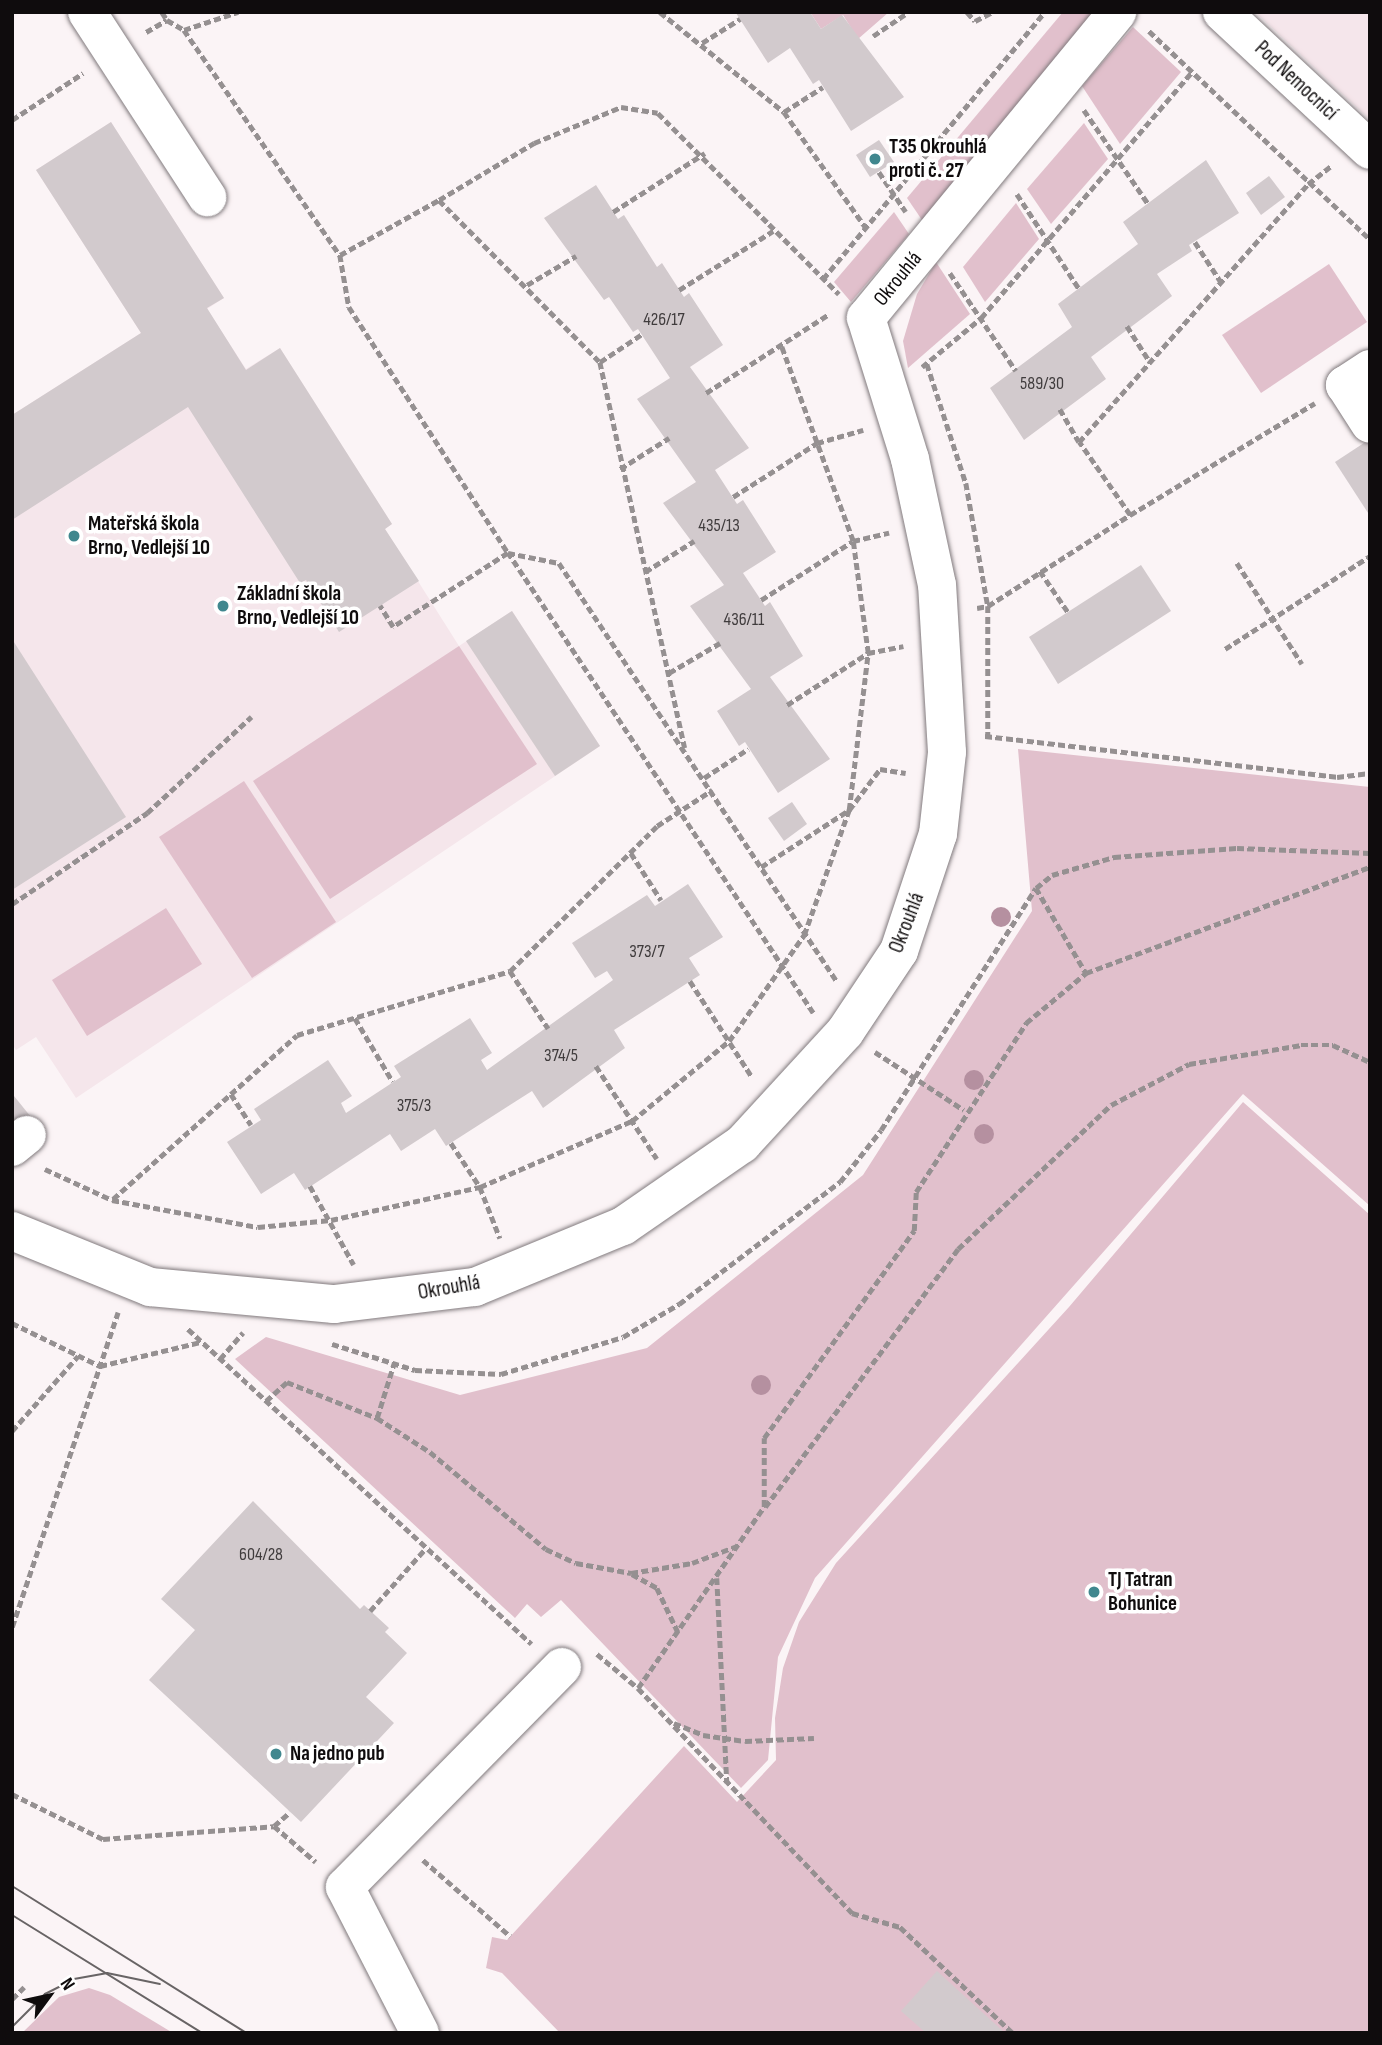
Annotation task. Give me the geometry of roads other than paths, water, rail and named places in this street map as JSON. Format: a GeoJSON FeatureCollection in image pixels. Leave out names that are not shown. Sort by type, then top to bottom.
{"type":"FeatureCollection","features":[{"type":"Feature","properties":{"kind":"street"},"geometry":{"type":"LineString","coordinates":[[87,12],[127,45],[207,197]]}},
{"type":"Feature","properties":{"kind":"street","name":"Pod Nemocnicí"},"geometry":{"type":"LineString","coordinates":[[1222,12],[1366,146]]}},
{"type":"Feature","properties":{"kind":"street","name":"Okrouhlá"},"geometry":{"type":"LineString","coordinates":[[12,1231],[139,1283],[334,1304],[475,1287],[623,1226],[742,1144],[846,1030],[899,951],[938,834],[947,752],[941,626],[924,525],[893,406],[857,310],[928,242],[1063,78],[1128,17]]}},
{"type":"Feature","properties":{"kind":"street"},"geometry":{"type":"LineString","coordinates":[[1357,377],[1370,424]]}},
{"type":"Feature","properties":{"kind":"street"},"geometry":{"type":"LineString","coordinates":[[420,2033],[345,1887],[562,1667]]}},
{"type":"Feature","properties":{"kind":"tram line"},"geometry":{"type":"LineString","coordinates":[[12,1886],[246,2033]]}},
{"type":"Feature","properties":{"kind":"tram line"},"geometry":{"type":"LineString","coordinates":[[12,1915],[202,2033]]}},
{"type":"Feature","properties":{"kind":"tram line"},"geometry":{"type":"LineString","coordinates":[[12,2027],[45,1994],[74,1979],[107,1973],[160,1984]]}},
{"type":"Feature","properties":{"kind":"place","name":"T35 Okrouhlá proti č. 27"},"geometry":{"type":"Point","coordinates":[875,159]}},
{"type":"Feature","properties":{"kind":"place","name":"Mateřská škola Brno, Vedlejší 10"},"geometry":{"type":"Point","coordinates":[74,536]}},
{"type":"Feature","properties":{"kind":"place","name":"Základní škola Brno, Vedlejší 10"},"geometry":{"type":"Point","coordinates":[223,606]}},
{"type":"Feature","properties":{"kind":"place","name":"TJ Tatran Bohunice"},"geometry":{"type":"Point","coordinates":[1094,1592]}},
{"type":"Feature","properties":{"kind":"place","name":"Na jedno pub"},"geometry":{"type":"Point","coordinates":[276,1754]}}]}
